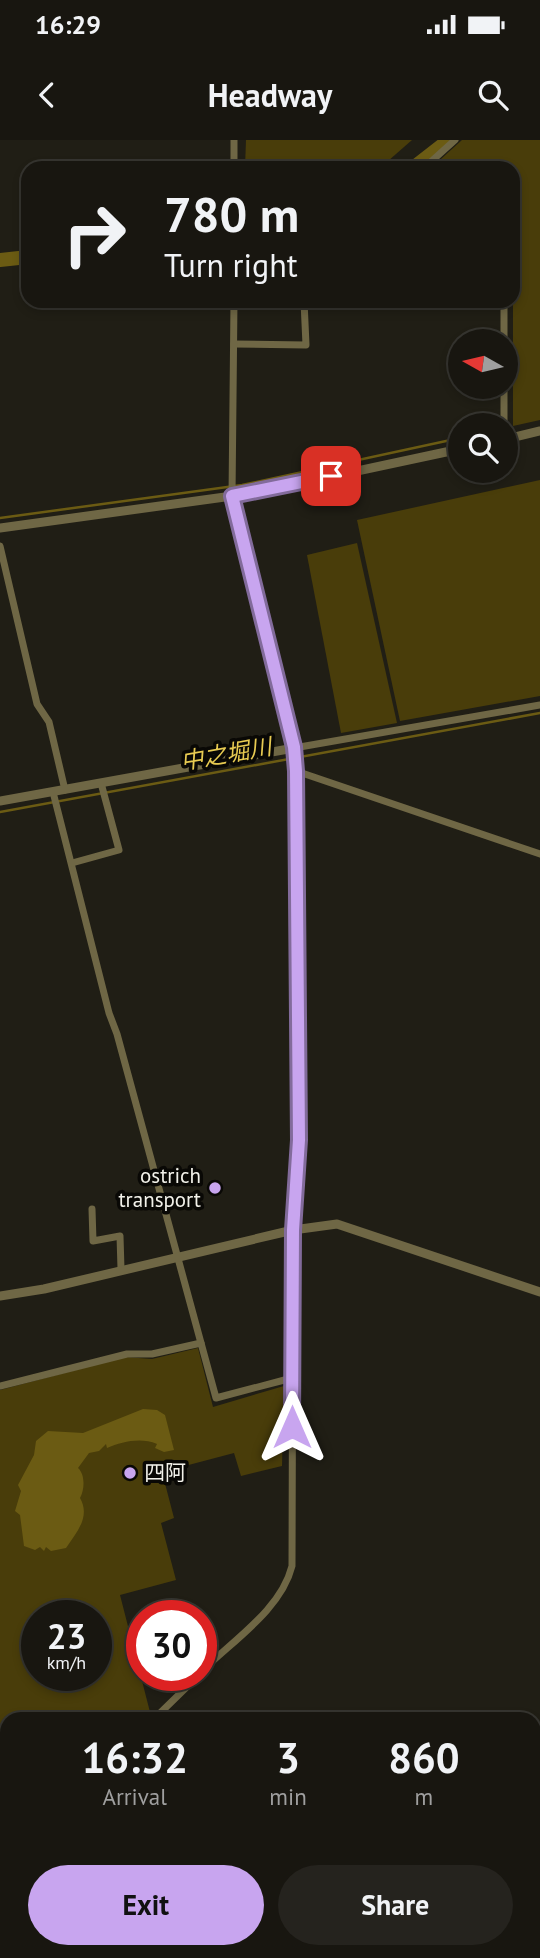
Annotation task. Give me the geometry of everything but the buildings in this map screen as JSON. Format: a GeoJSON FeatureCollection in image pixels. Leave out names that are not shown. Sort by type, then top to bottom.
{"type":"FeatureCollection","features":[{"type":"Feature","properties":{"kind":"street"},"geometry":{"type":"LineString","coordinates":[[234,140],[234,161]]}},
{"type":"Feature","properties":{"kind":"street"},"geometry":{"type":"LineString","coordinates":[[432,161],[455,140]]}},
{"type":"Feature","properties":{"kind":"street"},"geometry":{"type":"LineString","coordinates":[[217,1657],[268,1607],[288,1583],[292,1566],[293,1230],[299,1140],[295,750],[232,494],[234,308]]}},
{"type":"Feature","properties":{"kind":"street"},"geometry":{"type":"LineString","coordinates":[[234,344],[306,345],[304,308]]}},
{"type":"Feature","properties":{"kind":"street"},"geometry":{"type":"LineString","coordinates":[[504,308],[504,329]]}},
{"type":"Feature","properties":{"kind":"street"},"geometry":{"type":"LineString","coordinates":[[518,436],[540,431]]}},
{"type":"Feature","properties":{"kind":"street"},"geometry":{"type":"LineString","coordinates":[[0,528],[232,494],[448,451]]}},
{"type":"Feature","properties":{"kind":"street"},"geometry":{"type":"LineString","coordinates":[[0,546],[37,704],[49,722],[65,790]]}},
{"type":"Feature","properties":{"kind":"street"},"geometry":{"type":"LineString","coordinates":[[0,801],[540,705]]}},
{"type":"Feature","properties":{"kind":"street"},"geometry":{"type":"LineString","coordinates":[[296,767],[540,854]]}},
{"type":"Feature","properties":{"kind":"street"},"geometry":{"type":"LineString","coordinates":[[72,863],[119,850],[101,783]]}},
{"type":"Feature","properties":{"kind":"street"},"geometry":{"type":"LineString","coordinates":[[53,792],[108,1013],[216,1398],[292,1378]]}},
{"type":"Feature","properties":{"kind":"street"},"geometry":{"type":"LineString","coordinates":[[92,1209],[93,1241],[120,1236],[121,1269]]}},
{"type":"Feature","properties":{"kind":"street"},"geometry":{"type":"LineString","coordinates":[[0,1296],[44,1289],[293,1230],[337,1224],[540,1292]]}},
{"type":"Feature","properties":{"kind":"street"},"geometry":{"type":"LineString","coordinates":[[0,1386],[127,1354],[152,1354],[201,1343]]}},
{"type":"Feature","properties":{"kind":"street"},"geometry":{"type":"LineString","coordinates":[[161,1712],[183,1691]]}},
{"type":"Feature","properties":{"kind":"shaded area"},"geometry":{"type":"Polygon","coordinates":[[[246,140],[412,140],[388,161],[245,161],[246,140]]]}},
{"type":"Feature","properties":{"kind":"shaded area"},"geometry":{"type":"Polygon","coordinates":[[[462,140],[540,140],[540,420],[518,425],[518,413],[513,413],[513,399],[518,399],[518,329],[513,329],[513,308],[520,308],[520,161],[439,161],[462,140]]]}},
{"type":"Feature","properties":{"kind":"shaded area"},"geometry":{"type":"Polygon","coordinates":[[[540,480],[540,696],[400,721],[357,520],[540,480]]]}},
{"type":"Feature","properties":{"kind":"shaded area"},"geometry":{"type":"Polygon","coordinates":[[[357,543],[397,723],[341,733],[307,555],[357,543]]]}},
{"type":"Feature","properties":{"kind":"shaded area"},"geometry":{"type":"Polygon","coordinates":[[[198,1348],[213,1407],[284,1386],[282,1466],[241,1476],[234,1453],[162,1472],[174,1518],[161,1523],[176,1580],[120,1595],[126,1618],[126,1691],[145,1691],[150,1712],[0,1712],[0,1390],[125,1357],[152,1359],[198,1348]]]}},
{"type":"Feature","properties":{"kind":"shaded area"},"geometry":{"type":"Polygon","coordinates":[[[143,1409],[157,1410],[165,1415],[174,1450],[164,1452],[155,1448],[157,1444],[138,1441],[107,1448],[106,1444],[99,1451],[89,1453],[78,1468],[84,1482],[80,1498],[84,1512],[78,1531],[66,1548],[51,1551],[46,1547],[44,1551],[40,1547],[35,1550],[24,1546],[20,1515],[15,1511],[21,1491],[18,1485],[34,1455],[36,1441],[48,1431],[83,1433],[143,1409]]]}},
{"type":"Feature","properties":{"kind":"waterway"},"geometry":{"type":"LineString","coordinates":[[422,161],[449,140]]}},
{"type":"Feature","properties":{"kind":"waterway"},"geometry":{"type":"LineString","coordinates":[[0,260],[21,258]]}},
{"type":"Feature","properties":{"kind":"waterway"},"geometry":{"type":"LineString","coordinates":[[0,518],[242,485],[448,441]]}},
{"type":"Feature","properties":{"kind":"waterway","name":"中之堀川"},"geometry":{"type":"LineString","coordinates":[[0,812],[540,713]]}},
{"type":"Feature","properties":{"kind":"place","name":"ostrich transport"},"geometry":{"type":"Point","coordinates":[215,1188]}},
{"type":"Feature","properties":{"kind":"place","name":"四阿"},"geometry":{"type":"Point","coordinates":[130,1473]}},
{"type":"Feature","properties":{"kind":"route"},"geometry":{"type":"LineString","coordinates":[[292,1427],[293,1230],[299,1140],[296,771],[294,747],[232,496],[331,476]]}}]}
